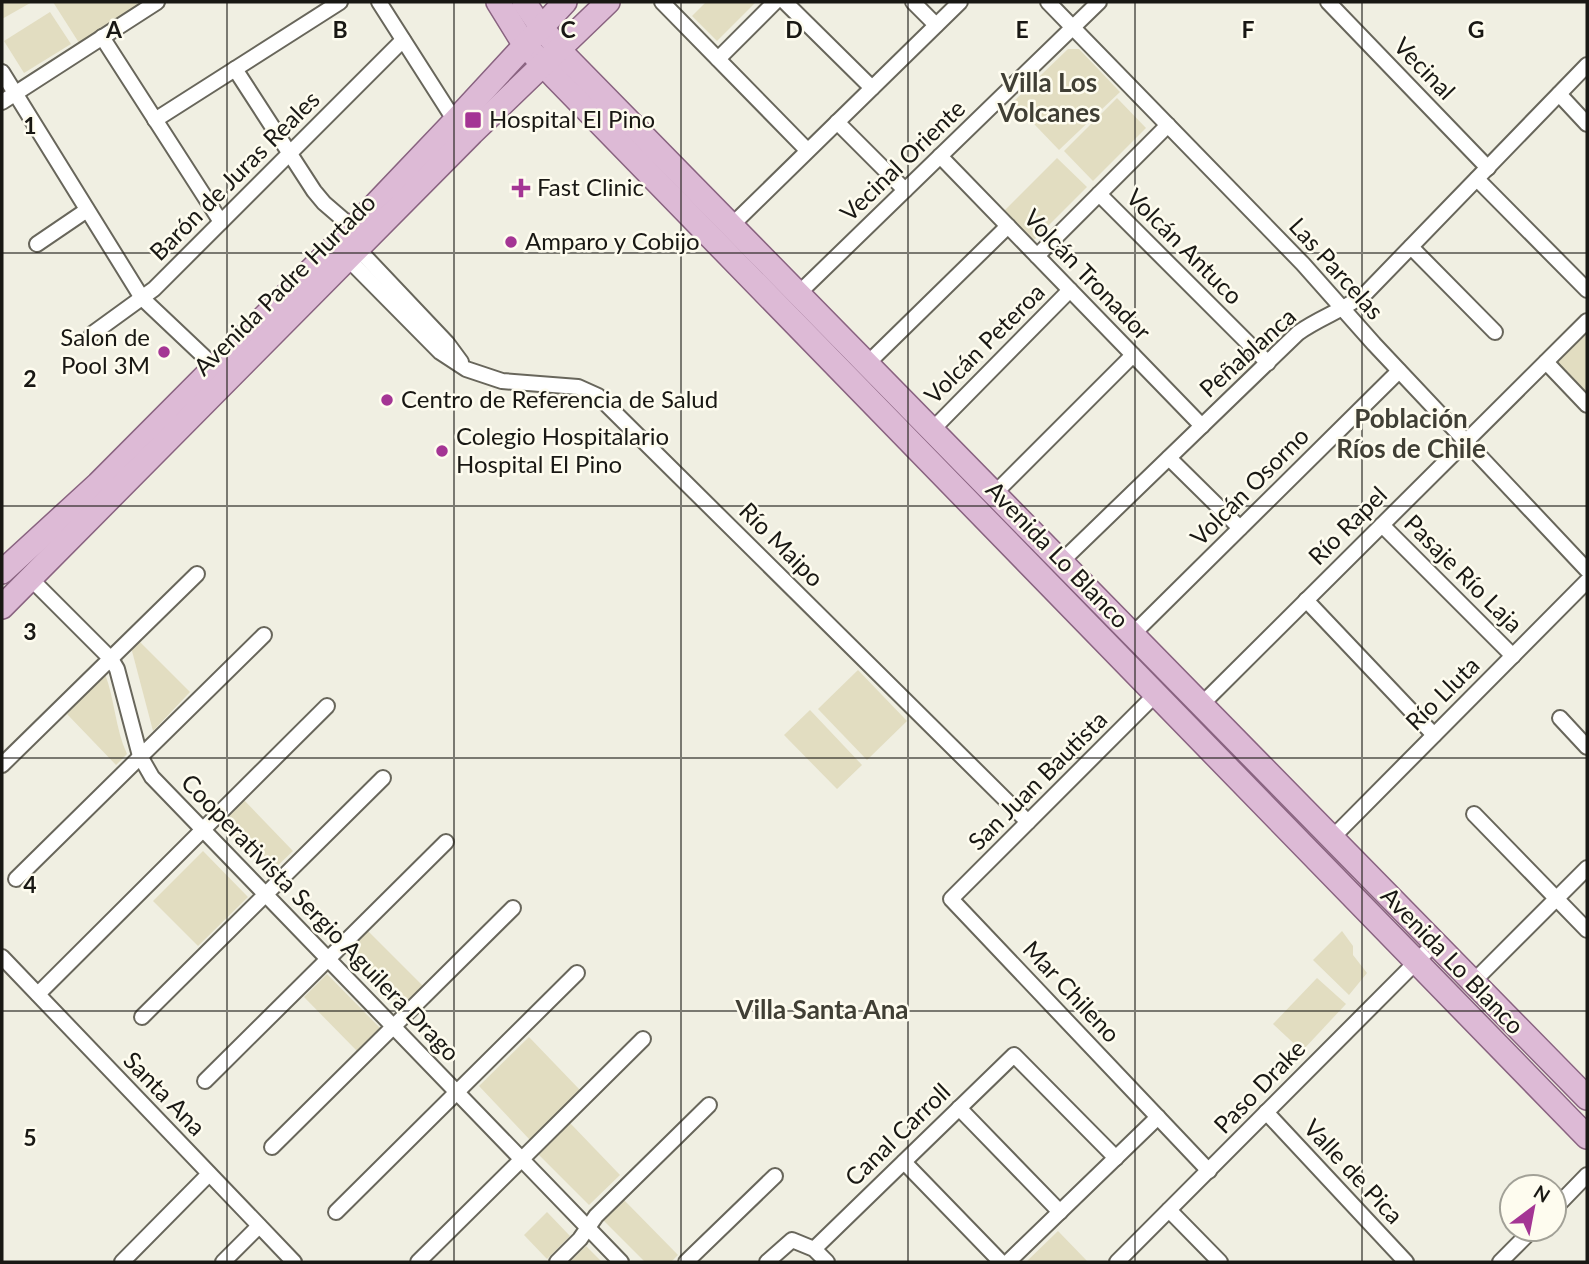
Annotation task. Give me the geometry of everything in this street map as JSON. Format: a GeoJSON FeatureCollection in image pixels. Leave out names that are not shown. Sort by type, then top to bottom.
{"type":"FeatureCollection","features":[{"type":"Feature","properties":{"kind":"main road","name":"Avenida Lo Blanco"},"geometry":{"type":"LineString","coordinates":[[498,2],[524,44],[551,58],[731,226],[1587,1098]]}},
{"type":"Feature","properties":{"kind":"main road","name":"Avenida Lo Blanco"},"geometry":{"type":"LineString","coordinates":[[524,2],[541,27],[551,58],[1156,694],[1587,1137]]}},
{"type":"Feature","properties":{"kind":"main road","name":"Avenida Padre Hurtado"},"geometry":{"type":"LineString","coordinates":[[2,572],[223,372],[353,245],[455,121],[565,2]]}},
{"type":"Feature","properties":{"kind":"main road","name":"Avenida Padre Hurtado"},"geometry":{"type":"LineString","coordinates":[[2,607],[223,372],[608,2]]}},
{"type":"Feature","properties":{"kind":"street"},"geometry":{"type":"LineString","coordinates":[[2,102],[157,2]]}},
{"type":"Feature","properties":{"kind":"street"},"geometry":{"type":"LineString","coordinates":[[155,120],[340,2]]}},
{"type":"Feature","properties":{"kind":"street"},"geometry":{"type":"LineString","coordinates":[[379,2],[455,121]]}},
{"type":"Feature","properties":{"kind":"street"},"geometry":{"type":"LineString","coordinates":[[662,2],[807,150]]}},
{"type":"Feature","properties":{"kind":"street"},"geometry":{"type":"LineString","coordinates":[[718,59],[775,2]]}},
{"type":"Feature","properties":{"kind":"street"},"geometry":{"type":"LineString","coordinates":[[785,2],[872,88]]}},
{"type":"Feature","properties":{"kind":"street"},"geometry":{"type":"LineString","coordinates":[[913,2],[936,25]]}},
{"type":"Feature","properties":{"kind":"street"},"geometry":{"type":"LineString","coordinates":[[731,226],[960,2]]}},
{"type":"Feature","properties":{"kind":"street","name":"Las Parcelas"},"geometry":{"type":"LineString","coordinates":[[1048,2],[1303,264],[1399,371],[1587,570]]}},
{"type":"Feature","properties":{"kind":"street","name":"Vecinal Oriente"},"geometry":{"type":"LineString","coordinates":[[798,295],[1099,2]]}},
{"type":"Feature","properties":{"kind":"street","name":"Vecinal"},"geometry":{"type":"LineString","coordinates":[[1328,2],[1488,168]]}},
{"type":"Feature","properties":{"kind":"street"},"geometry":{"type":"LineString","coordinates":[[103,37],[221,222]]}},
{"type":"Feature","properties":{"kind":"street","name":"Barón de Juras Reales"},"geometry":{"type":"LineString","coordinates":[[92,334],[142,298],[403,40]]}},
{"type":"Feature","properties":{"kind":"street","name":"Peñablanca"},"geometry":{"type":"LineString","coordinates":[[1061,562],[1307,327],[1367,292],[1587,65]]}},
{"type":"Feature","properties":{"kind":"street","name":"Río Maipo"},"geometry":{"type":"LineString","coordinates":[[235,69],[318,197],[353,245],[440,352],[466,369],[502,381],[578,387],[598,396],[1028,822]]}},
{"type":"Feature","properties":{"kind":"street"},"geometry":{"type":"LineString","coordinates":[[2,72],[142,298],[223,372]]}},
{"type":"Feature","properties":{"kind":"street"},"geometry":{"type":"LineString","coordinates":[[1559,94],[1587,124]]}},
{"type":"Feature","properties":{"kind":"street"},"geometry":{"type":"LineString","coordinates":[[837,122],[905,190]]}},
{"type":"Feature","properties":{"kind":"street"},"geometry":{"type":"LineString","coordinates":[[1037,256],[1168,125]]}},
{"type":"Feature","properties":{"kind":"street","name":"Volcán Tronador"},"geometry":{"type":"LineString","coordinates":[[940,156],[1202,426]]}},
{"type":"Feature","properties":{"kind":"street"},"geometry":{"type":"LineString","coordinates":[[1477,179],[1585,283]]}},
{"type":"Feature","properties":{"kind":"street","name":"Volcán Antuco"},"geometry":{"type":"LineString","coordinates":[[1099,194],[1268,363]]}},
{"type":"Feature","properties":{"kind":"street"},"geometry":{"type":"LineString","coordinates":[[37,244],[87,210]]}},
{"type":"Feature","properties":{"kind":"street"},"geometry":{"type":"LineString","coordinates":[[867,364],[1008,226]]}},
{"type":"Feature","properties":{"kind":"street"},"geometry":{"type":"LineString","coordinates":[[1411,247],[1495,332]]}},
{"type":"Feature","properties":{"kind":"street","name":"Volcán Peteroa"},"geometry":{"type":"LineString","coordinates":[[932,430],[1070,290]]}},
{"type":"Feature","properties":{"kind":"street","name":"Río Rapel"},"geometry":{"type":"LineString","coordinates":[[1201,705],[1587,321]]}},
{"type":"Feature","properties":{"kind":"street"},"geometry":{"type":"LineString","coordinates":[[994,494],[1133,355]]}},
{"type":"Feature","properties":{"kind":"street"},"geometry":{"type":"LineString","coordinates":[[1546,362],[1587,405]]}},
{"type":"Feature","properties":{"kind":"street","name":"Volcán Osorno"},"geometry":{"type":"LineString","coordinates":[[1132,635],[1399,371]]}},
{"type":"Feature","properties":{"kind":"street"},"geometry":{"type":"LineString","coordinates":[[1169,458],[1240,528]]}},
{"type":"Feature","properties":{"kind":"street","name":"Pasaje Río Laja"},"geometry":{"type":"LineString","coordinates":[[1382,525],[1513,656]]}},
{"type":"Feature","properties":{"kind":"street"},"geometry":{"type":"LineString","coordinates":[[2,765],[197,574]]}},
{"type":"Feature","properties":{"kind":"street","name":"Cooperativista Sergio Aguilera Drago"},"geometry":{"type":"LineString","coordinates":[[30,578],[111,659],[117,669],[140,756],[152,777],[621,1262]]}},
{"type":"Feature","properties":{"kind":"street","name":"Río Lluta"},"geometry":{"type":"LineString","coordinates":[[1332,838],[1587,581]]}},
{"type":"Feature","properties":{"kind":"street"},"geometry":{"type":"LineString","coordinates":[[1306,600],[1434,735]]}},
{"type":"Feature","properties":{"kind":"street"},"geometry":{"type":"LineString","coordinates":[[16,879],[264,635]]}},
{"type":"Feature","properties":{"kind":"street","name":"San Juan Bautista"},"geometry":{"type":"LineString","coordinates":[[951,899],[1156,694]]}},
{"type":"Feature","properties":{"kind":"street"},"geometry":{"type":"LineString","coordinates":[[38,995],[327,706]]}},
{"type":"Feature","properties":{"kind":"street"},"geometry":{"type":"LineString","coordinates":[[1560,718],[1587,747]]}},
{"type":"Feature","properties":{"kind":"street"},"geometry":{"type":"LineString","coordinates":[[142,1017],[383,778]]}},
{"type":"Feature","properties":{"kind":"street"},"geometry":{"type":"LineString","coordinates":[[1474,814],[1587,930]]}},
{"type":"Feature","properties":{"kind":"street"},"geometry":{"type":"LineString","coordinates":[[205,1081],[446,842]]}},
{"type":"Feature","properties":{"kind":"street"},"geometry":{"type":"LineString","coordinates":[[1473,982],[1587,868]]}},
{"type":"Feature","properties":{"kind":"street","name":"Mar Chileno"},"geometry":{"type":"LineString","coordinates":[[951,899],[1209,1171]]}},
{"type":"Feature","properties":{"kind":"street"},"geometry":{"type":"LineString","coordinates":[[272,1147],[513,908]]}},
{"type":"Feature","properties":{"kind":"street","name":"Paso Drake"},"geometry":{"type":"LineString","coordinates":[[1117,1262],[1434,943]]}},
{"type":"Feature","properties":{"kind":"street","name":"Santa Ana"},"geometry":{"type":"LineString","coordinates":[[2,957],[294,1262]]}},
{"type":"Feature","properties":{"kind":"street"},"geometry":{"type":"LineString","coordinates":[[336,1212],[577,973]]}},
{"type":"Feature","properties":{"kind":"street"},"geometry":{"type":"LineString","coordinates":[[418,1262],[643,1039]]}},
{"type":"Feature","properties":{"kind":"street","name":"Canal Carroll"},"geometry":{"type":"LineString","coordinates":[[814,1249],[1014,1055],[1116,1158]]}},
{"type":"Feature","properties":{"kind":"street"},"geometry":{"type":"LineString","coordinates":[[556,1262],[580,1239],[596,1216],[709,1105]]}},
{"type":"Feature","properties":{"kind":"street"},"geometry":{"type":"LineString","coordinates":[[959,1108],[1060,1212]]}},
{"type":"Feature","properties":{"kind":"street","name":"Valle de Pica"},"geometry":{"type":"LineString","coordinates":[[1266,1112],[1406,1262]]}},
{"type":"Feature","properties":{"kind":"street"},"geometry":{"type":"LineString","coordinates":[[1009,1262],[1158,1117]]}},
{"type":"Feature","properties":{"kind":"street"},"geometry":{"type":"LineString","coordinates":[[904,1162],[1001,1262]]}},
{"type":"Feature","properties":{"kind":"street"},"geometry":{"type":"LineString","coordinates":[[122,1262],[209,1174]]}},
{"type":"Feature","properties":{"kind":"street"},"geometry":{"type":"LineString","coordinates":[[1568,1195],[1587,1175]]}},
{"type":"Feature","properties":{"kind":"street"},"geometry":{"type":"LineString","coordinates":[[686,1262],[775,1176]]}},
{"type":"Feature","properties":{"kind":"street"},"geometry":{"type":"LineString","coordinates":[[1170,1210],[1220,1262]]}},
{"type":"Feature","properties":{"kind":"street"},"geometry":{"type":"LineString","coordinates":[[223,1262],[259,1226]]}},
{"type":"Feature","properties":{"kind":"street"},"geometry":{"type":"LineString","coordinates":[[767,1262],[792,1240],[814,1249],[827,1262]]}},
{"type":"Feature","properties":{"kind":"street"},"geometry":{"type":"LineString","coordinates":[[1500,1262],[1520,1243]]}},
{"type":"Feature","properties":{"kind":"shaded area"},"geometry":{"type":"Polygon","coordinates":[[[2,2],[32,2],[2,19],[2,2]]]}},
{"type":"Feature","properties":{"kind":"shaded area"},"geometry":{"type":"Polygon","coordinates":[[[53,2],[149,2],[81,46],[53,2]]]}},
{"type":"Feature","properties":{"kind":"shaded area"},"geometry":{"type":"Polygon","coordinates":[[[706,2],[756,2],[717,41],[692,16],[706,2]]]}},
{"type":"Feature","properties":{"kind":"shaded area"},"geometry":{"type":"Polygon","coordinates":[[[50,12],[71,44],[24,73],[4,41],[50,12]]]}},
{"type":"Feature","properties":{"kind":"shaded area","name":"Villa Los Volcanes"},"geometry":{"type":"Polygon","coordinates":[[[1068,49],[1079,49],[1120,92],[1059,150],[1013,102],[1068,49]]]}},
{"type":"Feature","properties":{"kind":"shaded area"},"geometry":{"type":"Polygon","coordinates":[[[1117,98],[1146,128],[1093,181],[1064,151],[1117,98]]]}},
{"type":"Feature","properties":{"kind":"shaded area"},"geometry":{"type":"Polygon","coordinates":[[[1057,158],[1087,187],[1034,240],[1004,211],[1057,158]]]}},
{"type":"Feature","properties":{"kind":"shaded area"},"geometry":{"type":"Polygon","coordinates":[[[1587,333],[1587,394],[1557,363],[1587,333]]]}},
{"type":"Feature","properties":{"kind":"shaded area"},"geometry":{"type":"Polygon","coordinates":[[[138,640],[190,692],[153,731],[132,651],[138,640]]]}},
{"type":"Feature","properties":{"kind":"shaded area"},"geometry":{"type":"Polygon","coordinates":[[[858,670],[907,721],[867,760],[818,709],[858,670]]]}},
{"type":"Feature","properties":{"kind":"shaded area"},"geometry":{"type":"Polygon","coordinates":[[[105,674],[127,754],[116,765],[67,714],[105,674]]]}},
{"type":"Feature","properties":{"kind":"shaded area"},"geometry":{"type":"Polygon","coordinates":[[[810,710],[862,765],[837,789],[784,735],[810,710]]]}},
{"type":"Feature","properties":{"kind":"shaded area"},"geometry":{"type":"Polygon","coordinates":[[[243,799],[293,851],[269,874],[218,822],[243,799]]]}},
{"type":"Feature","properties":{"kind":"shaded area"},"geometry":{"type":"Polygon","coordinates":[[[203,851],[248,897],[198,946],[153,901],[203,851]]]}},
{"type":"Feature","properties":{"kind":"shaded area"},"geometry":{"type":"Polygon","coordinates":[[[367,930],[423,986],[400,1008],[344,952],[367,930]]]}},
{"type":"Feature","properties":{"kind":"shaded area"},"geometry":{"type":"Polygon","coordinates":[[[1342,931],[1353,946],[1353,955],[1367,973],[1349,995],[1313,960],[1342,931]]]}},
{"type":"Feature","properties":{"kind":"shaded area"},"geometry":{"type":"Polygon","coordinates":[[[327,974],[380,1028],[357,1051],[304,997],[327,974]]]}},
{"type":"Feature","properties":{"kind":"shaded area"},"geometry":{"type":"Polygon","coordinates":[[[1317,978],[1346,1004],[1302,1051],[1273,1024],[1317,978]]]}},
{"type":"Feature","properties":{"kind":"shaded area"},"geometry":{"type":"Polygon","coordinates":[[[529,1037],[580,1090],[530,1140],[479,1086],[529,1037]]]}},
{"type":"Feature","properties":{"kind":"shaded area"},"geometry":{"type":"Polygon","coordinates":[[[570,1123],[620,1175],[589,1205],[538,1154],[570,1123]]]}},
{"type":"Feature","properties":{"kind":"shaded area"},"geometry":{"type":"Polygon","coordinates":[[[624,1200],[678,1255],[671,1262],[645,1262],[603,1220],[624,1200]]]}},
{"type":"Feature","properties":{"kind":"shaded area"},"geometry":{"type":"Polygon","coordinates":[[[547,1212],[570,1236],[547,1259],[524,1235],[547,1212]]]}},
{"type":"Feature","properties":{"kind":"shaded area"},"geometry":{"type":"Polygon","coordinates":[[[1058,1231],[1088,1262],[1026,1262],[1058,1231]]]}},
{"type":"Feature","properties":{"kind":"shaded area"},"geometry":{"type":"Polygon","coordinates":[[[586,1246],[602,1262],[570,1262],[586,1246]]]}},
{"type":"Feature","properties":{"kind":"place","name":"Hospital El Pino"},"geometry":{"type":"Point","coordinates":[473,120]}},
{"type":"Feature","properties":{"kind":"place","name":"Fast Clinic"},"geometry":{"type":"Point","coordinates":[521,188]}},
{"type":"Feature","properties":{"kind":"place","name":"Amparo y Cobijo"},"geometry":{"type":"Point","coordinates":[511,242]}},
{"type":"Feature","properties":{"kind":"place","name":"Salon de Pool 3M"},"geometry":{"type":"Point","coordinates":[164,352]}},
{"type":"Feature","properties":{"kind":"place","name":"Centro de Referencia de Salud"},"geometry":{"type":"Point","coordinates":[387,400]}},
{"type":"Feature","properties":{"kind":"place","name":"Colegio Hospitalario Hospital El Pino"},"geometry":{"type":"Point","coordinates":[442,451]}},
{"type":"Feature","properties":{"kind":"district","name":"Villa Los Volcanes"},"geometry":{"type":"Point","coordinates":[1049,98]}},
{"type":"Feature","properties":{"kind":"district","name":"Población Ríos de Chile"},"geometry":{"type":"Point","coordinates":[1411,434]}},
{"type":"Feature","properties":{"kind":"district","name":"Villa Santa Ana"},"geometry":{"type":"Point","coordinates":[822,1010]}}]}
